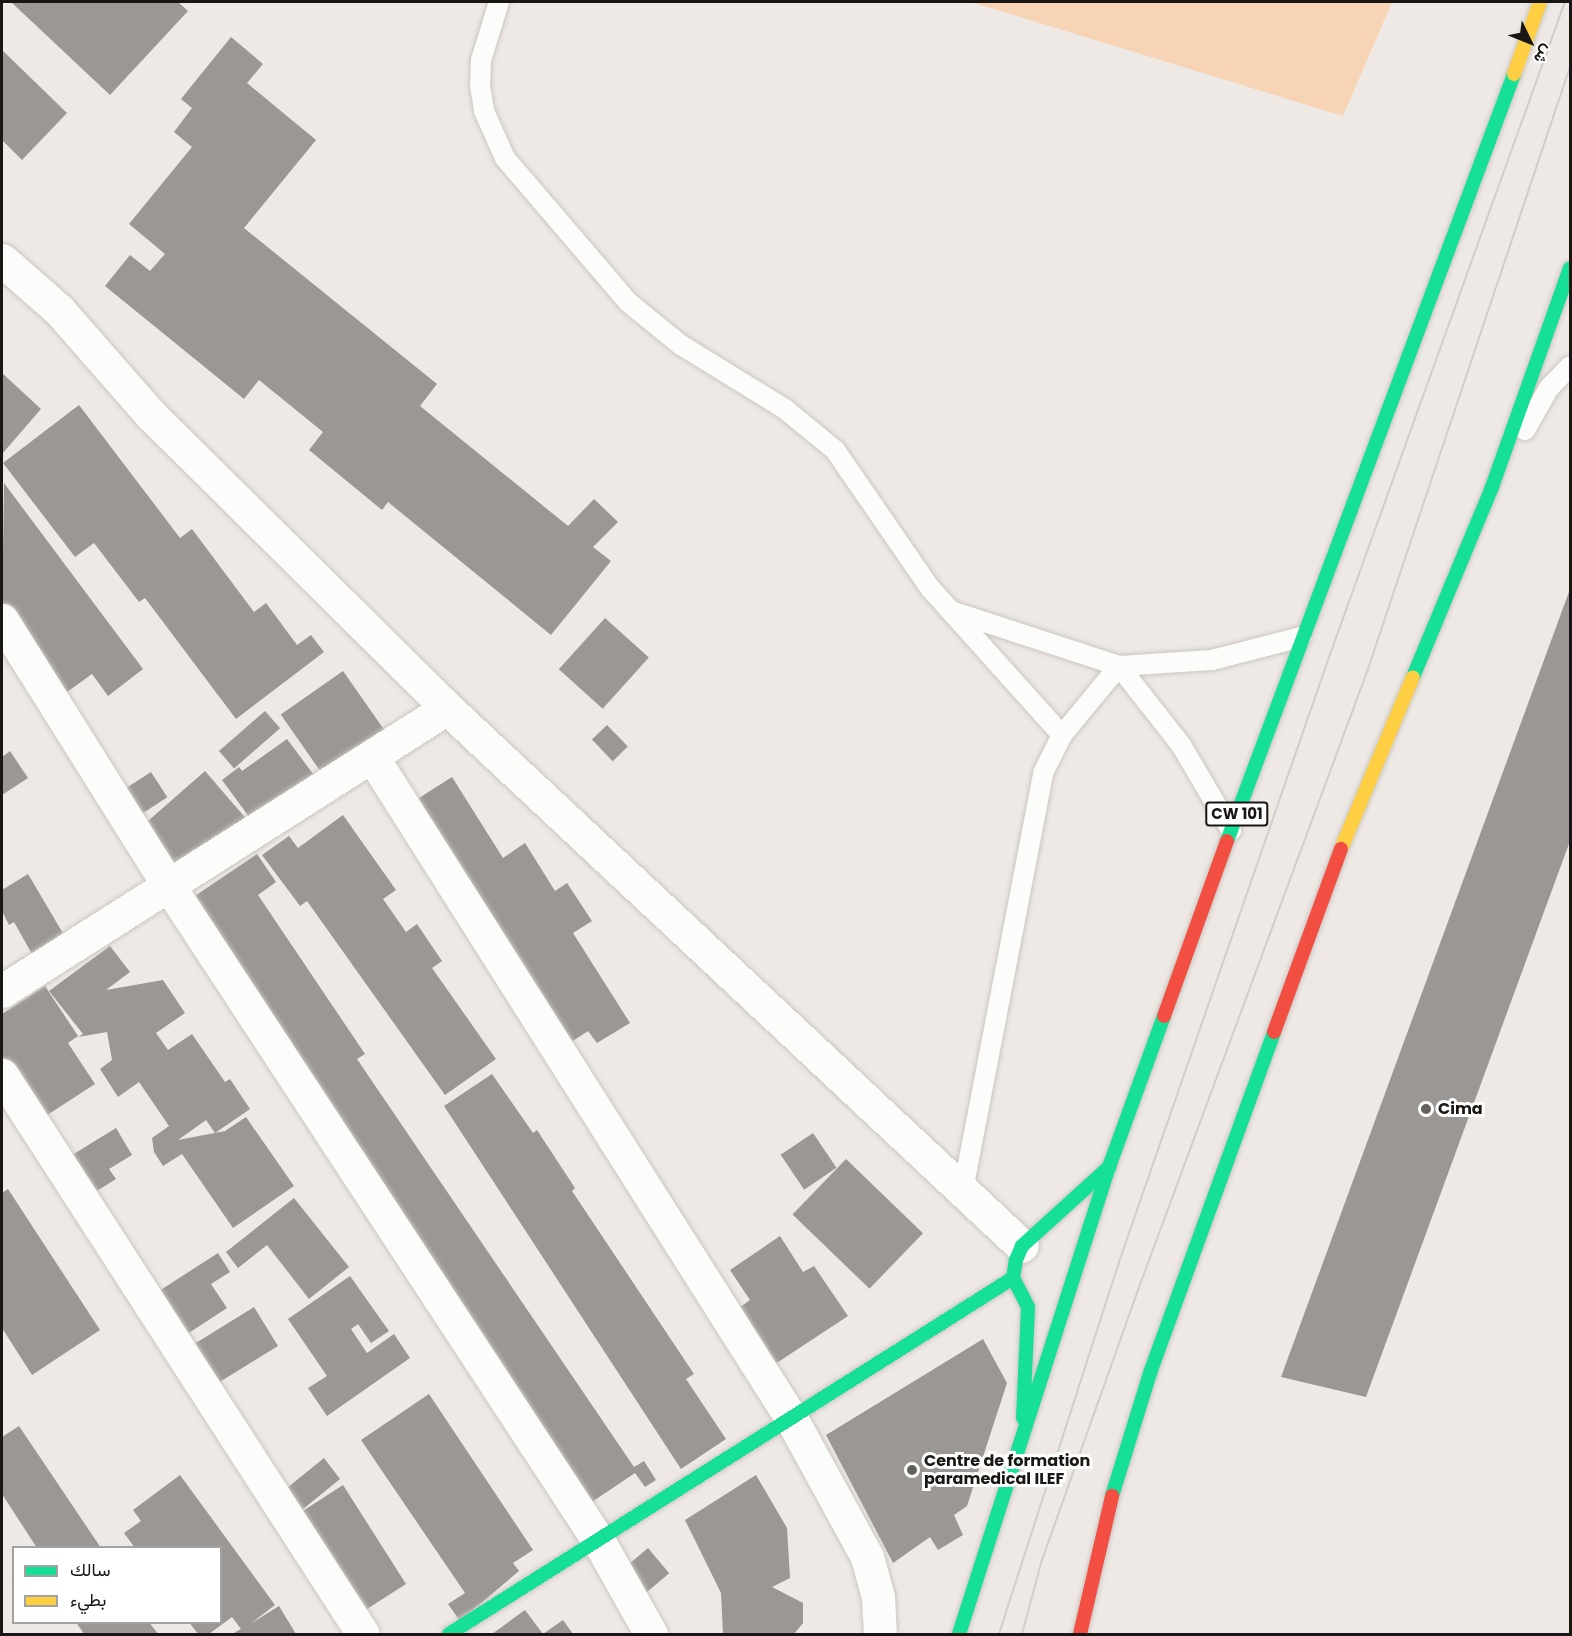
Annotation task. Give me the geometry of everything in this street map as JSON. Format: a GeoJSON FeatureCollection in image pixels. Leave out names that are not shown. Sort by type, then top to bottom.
{"type":"FeatureCollection","features":[{"type":"Feature","properties":{"kind":"main road","name":"CW 101"},"geometry":{"type":"LineString","coordinates":[[959,1635],[1108,1167],[1301,637],[1429,305],[1540,2]]}},
{"type":"Feature","properties":{"kind":"main road"},"geometry":{"type":"LineString","coordinates":[[1080,1635],[1104,1521],[1150,1372],[1334,866],[1492,487],[1570,268]]}},
{"type":"Feature","properties":{"kind":"main road"},"geometry":{"type":"LineString","coordinates":[[449,1635],[1013,1278],[1022,1246],[1108,1167]]}},
{"type":"Feature","properties":{"kind":"main road"},"geometry":{"type":"LineString","coordinates":[[1013,1278],[1028,1307],[1022,1442]]}},
{"type":"Feature","properties":{"kind":"street"},"geometry":{"type":"LineString","coordinates":[[2,260],[59,310],[151,415],[447,708],[1022,1246]]}},
{"type":"Feature","properties":{"kind":"street"},"geometry":{"type":"LineString","coordinates":[[2,620],[169,885],[598,1540],[651,1635]]}},
{"type":"Feature","properties":{"kind":"street"},"geometry":{"type":"LineString","coordinates":[[2,991],[373,758],[447,708]]}},
{"type":"Feature","properties":{"kind":"street"},"geometry":{"type":"LineString","coordinates":[[373,758],[791,1418],[867,1557],[878,1597],[880,1635]]}},
{"type":"Feature","properties":{"kind":"street"},"geometry":{"type":"LineString","coordinates":[[2,1075],[363,1635]]}},
{"type":"Feature","properties":{"kind":"lane"},"geometry":{"type":"LineString","coordinates":[[499,2],[481,60],[480,85],[484,111],[505,158],[603,277],[645,317],[681,345],[785,409],[835,450],[855,474],[912,566],[1062,735]]}},
{"type":"Feature","properties":{"kind":"lane"},"geometry":{"type":"LineString","coordinates":[[1492,487],[1549,388],[1570,366]]}},
{"type":"Feature","properties":{"kind":"lane"},"geometry":{"type":"LineString","coordinates":[[949,610],[1119,666],[1212,660],[1301,637]]}},
{"type":"Feature","properties":{"kind":"lane"},"geometry":{"type":"LineString","coordinates":[[963,1190],[1038,792],[1062,735],[1119,666]]}},
{"type":"Feature","properties":{"kind":"lane"},"geometry":{"type":"LineString","coordinates":[[1119,666],[1181,745],[1231,830]]}},
{"type":"Feature","properties":{"kind":"shaded area"},"geometry":{"type":"Polygon","coordinates":[[[971,2],[1392,2],[1343,116],[971,2]]]}},
{"type":"Feature","properties":{"kind":"building"},"geometry":{"type":"Polygon","coordinates":[[[11,2],[178,2],[188,11],[110,95],[11,2]]]}},
{"type":"Feature","properties":{"kind":"building"},"geometry":{"type":"Polygon","coordinates":[[[231,37],[263,64],[247,83],[316,140],[244,228],[437,384],[420,406],[568,526],[594,499],[618,522],[593,547],[611,561],[551,635],[388,502],[382,510],[309,450],[323,432],[259,380],[244,399],[105,286],[130,255],[150,271],[165,254],[129,224],[192,147],[174,132],[192,108],[181,99],[231,37]]]}},
{"type":"Feature","properties":{"kind":"building"},"geometry":{"type":"Polygon","coordinates":[[[2,50],[67,113],[22,160],[2,140],[2,50]]]}},
{"type":"Feature","properties":{"kind":"building"},"geometry":{"type":"Polygon","coordinates":[[[2,373],[41,409],[2,454],[2,373]]]}},
{"type":"Feature","properties":{"kind":"building"},"geometry":{"type":"Polygon","coordinates":[[[79,405],[180,538],[192,529],[254,612],[266,603],[297,645],[311,635],[324,652],[236,719],[145,598],[139,602],[94,543],[75,557],[3,463],[79,405]]]}},
{"type":"Feature","properties":{"kind":"building"},"geometry":{"type":"Polygon","coordinates":[[[4,483],[143,669],[108,696],[92,674],[56,700],[2,618],[4,483]]]}},
{"type":"Feature","properties":{"kind":"building","name":"Cima"},"geometry":{"type":"Polygon","coordinates":[[[1570,589],[1570,841],[1366,1397],[1281,1377],[1570,589]]]}},
{"type":"Feature","properties":{"kind":"building"},"geometry":{"type":"Polygon","coordinates":[[[605,618],[649,657],[603,709],[559,669],[605,618]]]}},
{"type":"Feature","properties":{"kind":"building"},"geometry":{"type":"Polygon","coordinates":[[[343,671],[387,733],[324,777],[281,715],[343,671]]]}},
{"type":"Feature","properties":{"kind":"building"},"geometry":{"type":"Polygon","coordinates":[[[265,711],[280,728],[234,768],[219,751],[265,711]]]}},
{"type":"Feature","properties":{"kind":"building"},"geometry":{"type":"Polygon","coordinates":[[[607,725],[628,747],[613,761],[592,740],[607,725]]]}},
{"type":"Feature","properties":{"kind":"building"},"geometry":{"type":"Polygon","coordinates":[[[287,739],[328,794],[261,833],[222,780],[239,767],[242,771],[287,739]]]}},
{"type":"Feature","properties":{"kind":"building"},"geometry":{"type":"Polygon","coordinates":[[[10,751],[28,778],[2,795],[2,757],[10,751]]]}},
{"type":"Feature","properties":{"kind":"building"},"geometry":{"type":"Polygon","coordinates":[[[205,771],[255,829],[167,876],[132,835],[205,771]]]}},
{"type":"Feature","properties":{"kind":"building"},"geometry":{"type":"Polygon","coordinates":[[[151,772],[167,797],[128,823],[112,798],[151,772]]]}},
{"type":"Feature","properties":{"kind":"building"},"geometry":{"type":"Polygon","coordinates":[[[452,777],[503,858],[525,843],[555,891],[567,883],[592,921],[573,933],[630,1023],[597,1043],[588,1031],[559,1050],[408,805],[452,777]]]}},
{"type":"Feature","properties":{"kind":"building"},"geometry":{"type":"Polygon","coordinates":[[[343,815],[396,890],[383,899],[406,932],[417,924],[442,961],[432,968],[496,1059],[445,1095],[307,901],[300,906],[262,855],[289,836],[298,848],[343,815]]]}},
{"type":"Feature","properties":{"kind":"building"},"geometry":{"type":"Polygon","coordinates":[[[257,854],[276,882],[258,895],[365,1054],[357,1059],[634,1467],[644,1461],[656,1480],[645,1487],[635,1473],[571,1516],[186,902],[257,854]]]}},
{"type":"Feature","properties":{"kind":"building"},"geometry":{"type":"Polygon","coordinates":[[[28,874],[64,935],[32,954],[14,922],[9,925],[2,911],[2,890],[28,874]]]}},
{"type":"Feature","properties":{"kind":"building"},"geometry":{"type":"Polygon","coordinates":[[[110,946],[130,972],[106,990],[163,980],[185,1013],[156,1033],[168,1050],[192,1034],[225,1082],[230,1079],[250,1109],[215,1133],[225,1131],[246,1117],[294,1186],[233,1228],[182,1154],[163,1166],[154,1152],[152,1138],[169,1126],[139,1082],[118,1097],[100,1069],[112,1060],[107,1032],[78,1037],[83,1034],[49,991],[110,946]],[[206,1120],[178,1140],[215,1133],[206,1120]]]}},
{"type":"Feature","properties":{"kind":"building"},"geometry":{"type":"Polygon","coordinates":[[[45,986],[78,1036],[68,1043],[95,1084],[38,1121],[2,1060],[2,1014],[45,986]]]}},
{"type":"Feature","properties":{"kind":"building"},"geometry":{"type":"Polygon","coordinates":[[[492,1074],[533,1133],[537,1130],[575,1188],[572,1191],[694,1374],[686,1379],[726,1439],[681,1469],[444,1106],[492,1074]]]}},
{"type":"Feature","properties":{"kind":"building"},"geometry":{"type":"Polygon","coordinates":[[[116,1128],[132,1155],[109,1169],[116,1179],[74,1205],[51,1168],[116,1128]]]}},
{"type":"Feature","properties":{"kind":"building"},"geometry":{"type":"Polygon","coordinates":[[[813,1133],[836,1168],[804,1190],[781,1155],[813,1133]]]}},
{"type":"Feature","properties":{"kind":"building"},"geometry":{"type":"Polygon","coordinates":[[[846,1159],[923,1233],[869,1289],[793,1214],[846,1159]]]}},
{"type":"Feature","properties":{"kind":"building"},"geometry":{"type":"Polygon","coordinates":[[[8,1189],[100,1330],[32,1375],[2,1328],[2,1193],[8,1189]]]}},
{"type":"Feature","properties":{"kind":"building"},"geometry":{"type":"Polygon","coordinates":[[[294,1198],[349,1267],[309,1299],[267,1245],[238,1268],[226,1252],[294,1198]]]}},
{"type":"Feature","properties":{"kind":"building"},"geometry":{"type":"Polygon","coordinates":[[[780,1236],[803,1272],[814,1266],[848,1316],[769,1368],[732,1313],[750,1300],[730,1270],[780,1236]]]}},
{"type":"Feature","properties":{"kind":"building"},"geometry":{"type":"Polygon","coordinates":[[[218,1253],[230,1272],[211,1284],[227,1308],[169,1346],[142,1302],[218,1253]]]}},
{"type":"Feature","properties":{"kind":"building"},"geometry":{"type":"Polygon","coordinates":[[[350,1276],[389,1331],[371,1343],[358,1324],[351,1329],[367,1353],[394,1334],[410,1358],[327,1416],[308,1388],[327,1376],[288,1319],[350,1276]]]}},
{"type":"Feature","properties":{"kind":"building"},"geometry":{"type":"Polygon","coordinates":[[[254,1307],[278,1346],[218,1383],[175,1356],[254,1307]]]}},
{"type":"Feature","properties":{"kind":"building","name":"Centre de formation paramedical ILEF"},"geometry":{"type":"Polygon","coordinates":[[[983,1339],[1007,1383],[967,1506],[954,1515],[963,1535],[938,1550],[930,1537],[893,1563],[826,1435],[983,1339]]]}},
{"type":"Feature","properties":{"kind":"building"},"geometry":{"type":"Polygon","coordinates":[[[429,1394],[533,1550],[513,1563],[519,1571],[460,1621],[448,1604],[465,1593],[361,1440],[429,1394]]]}},
{"type":"Feature","properties":{"kind":"building"},"geometry":{"type":"Polygon","coordinates":[[[19,1426],[100,1546],[36,1546],[2,1494],[2,1437],[19,1426]]]}},
{"type":"Feature","properties":{"kind":"building"},"geometry":{"type":"Polygon","coordinates":[[[324,1458],[340,1479],[292,1518],[343,1485],[406,1584],[342,1625],[266,1505],[324,1458]]]}},
{"type":"Feature","properties":{"kind":"building"},"geometry":{"type":"Polygon","coordinates":[[[180,1475],[275,1605],[250,1624],[279,1606],[296,1634],[232,1634],[241,1629],[232,1617],[209,1634],[198,1634],[190,1624],[222,1624],[222,1546],[134,1546],[124,1533],[141,1521],[133,1510],[180,1475]]]}},
{"type":"Feature","properties":{"kind":"building"},"geometry":{"type":"Polygon","coordinates":[[[756,1475],[787,1528],[790,1578],[772,1587],[803,1603],[803,1623],[794,1634],[723,1634],[721,1593],[685,1520],[756,1475]]]}},
{"type":"Feature","properties":{"kind":"building"},"geometry":{"type":"Polygon","coordinates":[[[648,1548],[669,1573],[642,1596],[620,1571],[648,1548]]]}},
{"type":"Feature","properties":{"kind":"building"},"geometry":{"type":"Polygon","coordinates":[[[525,1610],[543,1634],[492,1634],[525,1610]]]}},
{"type":"Feature","properties":{"kind":"building"},"geometry":{"type":"Polygon","coordinates":[[[563,1620],[573,1634],[543,1634],[563,1620]]]}},
{"type":"Feature","properties":{"kind":"building"},"geometry":{"type":"Polygon","coordinates":[[[77,1624],[150,1624],[158,1634],[84,1634],[77,1624]]]}},
{"type":"Feature","properties":{"kind":"tram line"},"geometry":{"type":"LineString","coordinates":[[999,1634],[1118,1265],[1327,663],[1565,2]]}},
{"type":"Feature","properties":{"kind":"tram line"},"geometry":{"type":"LineString","coordinates":[[1022,1634],[1042,1560],[1141,1282],[1367,672],[1570,67]]}},
{"type":"Feature","properties":{"kind":"traffic: fast"},"geometry":{"type":"LineString","coordinates":[[1227,841],[1514,74]]}},
{"type":"Feature","properties":{"kind":"traffic: fast"},"geometry":{"type":"LineString","coordinates":[[1413,677],[1492,487],[1570,268]]}},
{"type":"Feature","properties":{"kind":"traffic: fast"},"geometry":{"type":"LineString","coordinates":[[959,1634],[1109,1167],[1164,1016]]}},
{"type":"Feature","properties":{"kind":"traffic: fast"},"geometry":{"type":"LineString","coordinates":[[1112,1496],[1150,1373],[1274,1032]]}},
{"type":"Feature","properties":{"kind":"traffic: fast"},"geometry":{"type":"LineString","coordinates":[[1023,1418],[1028,1307],[1013,1278],[1016,1260],[1022,1246],[1109,1167]]}},
{"type":"Feature","properties":{"kind":"traffic: fast"},"geometry":{"type":"LineString","coordinates":[[449,1634],[1013,1278]]}},
{"type":"Feature","properties":{"kind":"traffic: slow"},"geometry":{"type":"LineString","coordinates":[[1514,74],[1540,2]]}},
{"type":"Feature","properties":{"kind":"traffic: slow"},"geometry":{"type":"LineString","coordinates":[[1341,849],[1413,677]]}},
{"type":"Feature","properties":{"kind":"traffic: jam"},"geometry":{"type":"LineString","coordinates":[[1164,1016],[1227,841]]}},
{"type":"Feature","properties":{"kind":"traffic: jam"},"geometry":{"type":"LineString","coordinates":[[1274,1032],[1341,849]]}},
{"type":"Feature","properties":{"kind":"traffic: jam"},"geometry":{"type":"LineString","coordinates":[[1080,1634],[1112,1496]]}},
{"type":"Feature","properties":{"kind":"place","name":"Cima"},"geometry":{"type":"Point","coordinates":[1426,1109]}},
{"type":"Feature","properties":{"kind":"place","name":"Centre de formation paramedical ILEF"},"geometry":{"type":"Point","coordinates":[912,1470]}}]}
